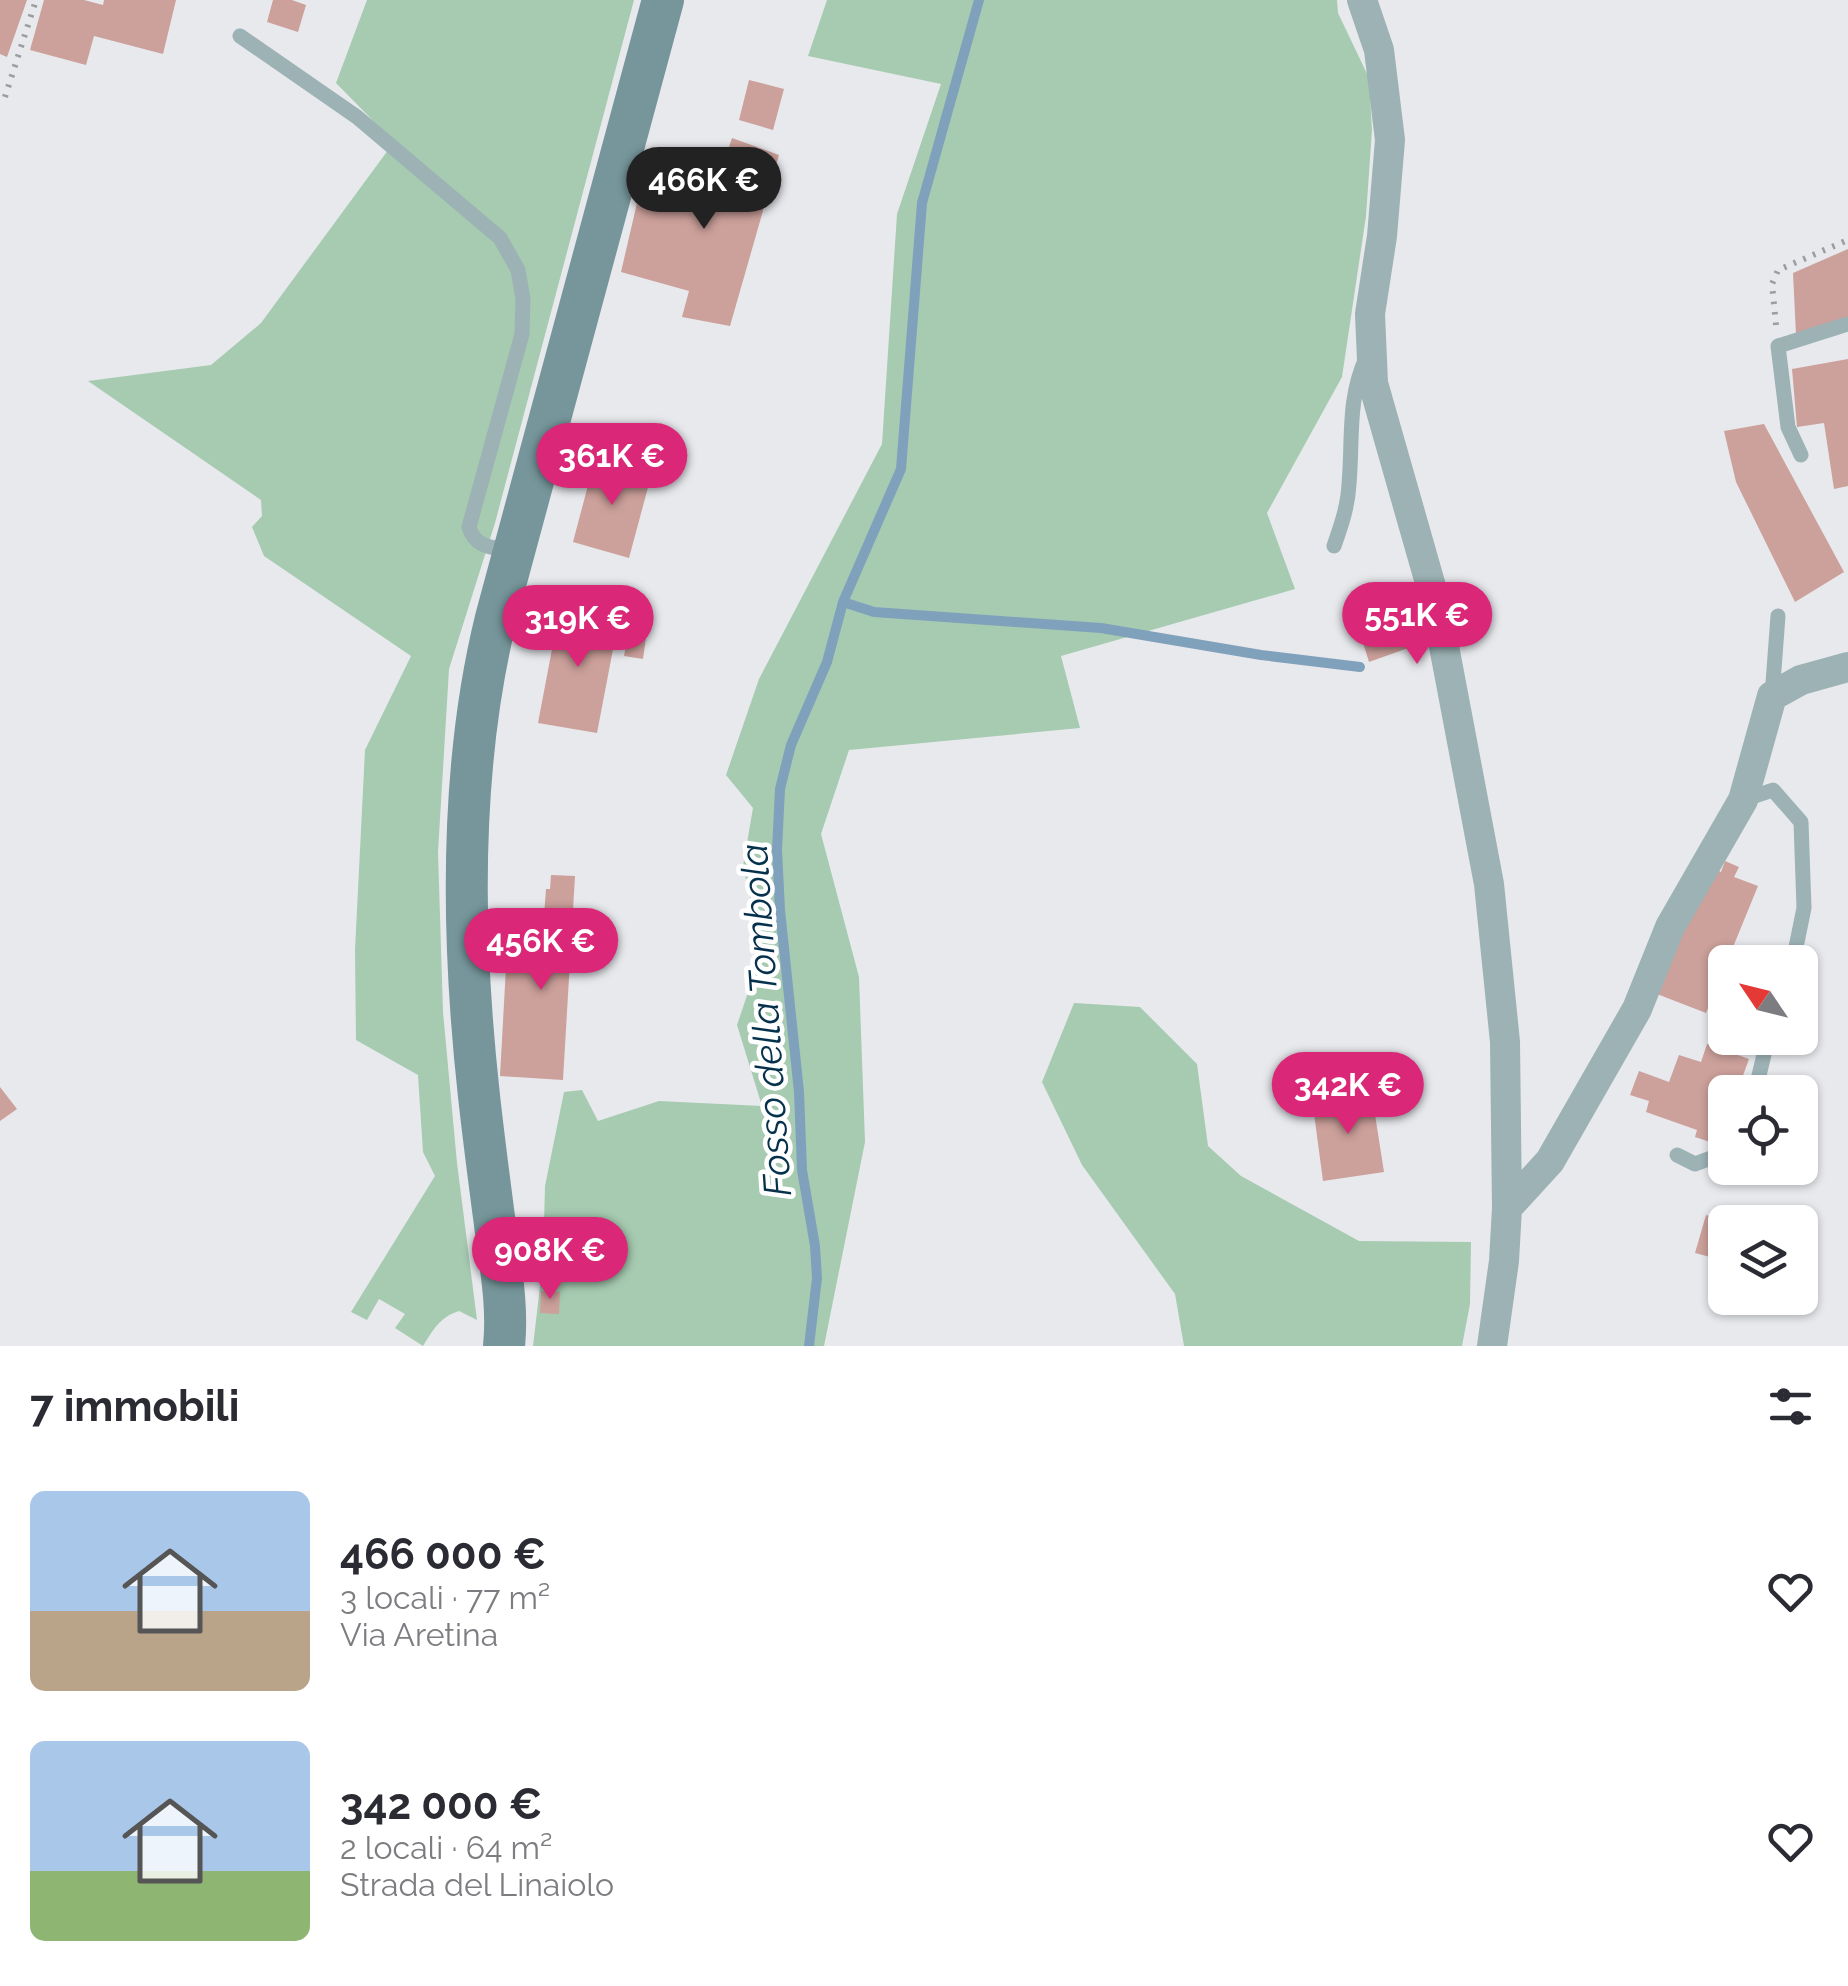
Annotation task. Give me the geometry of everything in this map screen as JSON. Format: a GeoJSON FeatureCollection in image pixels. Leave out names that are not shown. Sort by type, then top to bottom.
{"type":"FeatureCollection","features":[{"type":"Feature","properties":{"kind":"main road"},"geometry":{"type":"LineString","coordinates":[[504,1346],[505,1301],[475,1054],[469,848],[473,746],[482,682],[514,551],[663,0]]}},
{"type":"Feature","properties":{"kind":"street"},"geometry":{"type":"LineString","coordinates":[[1362,0],[1379,50],[1390,140],[1369,350],[1372,383],[1436,604],[1489,884],[1505,1042],[1507,1208],[1492,1346]]}},
{"type":"Feature","properties":{"kind":"street"},"geometry":{"type":"LineString","coordinates":[[1507,1208],[1550,1161],[1637,1009],[1670,926],[1743,800],[1772,696],[1801,680],[1848,668]]}},
{"type":"Feature","properties":{"kind":"lane"},"geometry":{"type":"LineString","coordinates":[[240,36],[357,117],[500,238],[518,270],[524,299],[522,334],[468,527],[480,545],[514,551]]}},
{"type":"Feature","properties":{"kind":"lane"},"geometry":{"type":"LineString","coordinates":[[1800,455],[1788,427],[1778,346],[1848,324]]}},
{"type":"Feature","properties":{"kind":"lane"},"geometry":{"type":"LineString","coordinates":[[1334,546],[1345,516],[1349,484],[1351,403],[1356,378],[1369,350]]}},
{"type":"Feature","properties":{"kind":"lane"},"geometry":{"type":"LineString","coordinates":[[1772,696],[1778,616]]}},
{"type":"Feature","properties":{"kind":"lane"},"geometry":{"type":"LineString","coordinates":[[1743,800],[1773,790],[1802,822],[1804,908],[1796,945]]}},
{"type":"Feature","properties":{"kind":"lane"},"geometry":{"type":"LineString","coordinates":[[1677,1155],[1694,1164],[1708,1159]]}},
{"type":"Feature","properties":{"kind":"path"},"geometry":{"type":"LineString","coordinates":[[6,97],[36,0]]}},
{"type":"Feature","properties":{"kind":"path"},"geometry":{"type":"LineString","coordinates":[[1778,346],[1772,284],[1778,270],[1848,240]]}},
{"type":"Feature","properties":{"kind":"green space"},"geometry":{"type":"Polygon","coordinates":[[[367,0],[634,0],[495,523],[449,669],[438,852],[443,1012],[477,1320],[459,1311],[452,1314],[423,1346],[395,1328],[405,1314],[379,1299],[367,1320],[351,1312],[435,1176],[423,1152],[418,1075],[356,1040],[355,950],[365,750],[411,656],[264,556],[252,527],[262,516],[261,500],[88,381],[211,365],[261,323],[394,142],[336,83],[367,0]]]}},
{"type":"Feature","properties":{"kind":"green space"},"geometry":{"type":"Polygon","coordinates":[[[827,0],[1337,0],[1338,13],[1369,78],[1372,130],[1366,216],[1342,377],[1267,513],[1295,589],[1061,656],[1080,728],[849,750],[821,834],[859,977],[865,1142],[824,1346],[533,1346],[543,1261],[545,1186],[564,1092],[582,1090],[598,1121],[659,1101],[762,1106],[737,1025],[762,951],[743,866],[753,808],[726,775],[759,679],[882,444],[897,214],[941,84],[808,56],[827,0]]]}},
{"type":"Feature","properties":{"kind":"green space"},"geometry":{"type":"Polygon","coordinates":[[[1074,1003],[1140,1007],[1197,1064],[1208,1146],[1241,1176],[1359,1241],[1471,1242],[1470,1304],[1462,1346],[1184,1346],[1175,1294],[1082,1165],[1042,1082],[1074,1003]]]}},
{"type":"Feature","properties":{"kind":"building"},"geometry":{"type":"Polygon","coordinates":[[[0,0],[27,0],[7,57],[0,54],[0,0]]]}},
{"type":"Feature","properties":{"kind":"building"},"geometry":{"type":"Polygon","coordinates":[[[44,0],[84,0],[103,5],[104,0],[176,0],[163,54],[94,36],[86,65],[30,50],[44,0]]]}},
{"type":"Feature","properties":{"kind":"building"},"geometry":{"type":"Polygon","coordinates":[[[273,0],[306,5],[298,32],[267,22],[273,0]]]}},
{"type":"Feature","properties":{"kind":"building"},"geometry":{"type":"Polygon","coordinates":[[[749,80],[784,89],[773,130],[739,120],[749,80]]]}},
{"type":"Feature","properties":{"kind":"building"},"geometry":{"type":"Polygon","coordinates":[[[732,138],[779,155],[730,326],[682,317],[689,291],[621,272],[640,190],[686,202],[702,152],[725,159],[732,138]]]}},
{"type":"Feature","properties":{"kind":"building"},"geometry":{"type":"Polygon","coordinates":[[[1848,249],[1848,317],[1796,335],[1793,273],[1848,249]]]}},
{"type":"Feature","properties":{"kind":"building"},"geometry":{"type":"Polygon","coordinates":[[[1848,359],[1848,486],[1834,489],[1824,423],[1797,427],[1792,369],[1848,359]]]}},
{"type":"Feature","properties":{"kind":"building"},"geometry":{"type":"Polygon","coordinates":[[[1764,424],[1844,572],[1795,602],[1736,482],[1724,431],[1764,424]]]}},
{"type":"Feature","properties":{"kind":"building"},"geometry":{"type":"Polygon","coordinates":[[[596,455],[632,464],[629,474],[650,480],[629,558],[573,542],[596,455]]]}},
{"type":"Feature","properties":{"kind":"building"},"geometry":{"type":"Polygon","coordinates":[[[1391,597],[1399,625],[1418,618],[1425,642],[1369,662],[1353,611],[1391,597]]]}},
{"type":"Feature","properties":{"kind":"building"},"geometry":{"type":"Polygon","coordinates":[[[560,607],[619,618],[597,733],[538,723],[560,607]]]}},
{"type":"Feature","properties":{"kind":"building"},"geometry":{"type":"Polygon","coordinates":[[[630,621],[648,624],[643,659],[624,656],[630,621]]]}},
{"type":"Feature","properties":{"kind":"building"},"geometry":{"type":"Polygon","coordinates":[[[1725,861],[1739,867],[1734,877],[1758,886],[1734,945],[1708,945],[1706,1013],[1657,994],[1694,902],[1712,868],[1721,872],[1725,861]]]}},
{"type":"Feature","properties":{"kind":"building"},"geometry":{"type":"Polygon","coordinates":[[[551,875],[575,876],[563,1080],[500,1076],[506,967],[523,968],[525,928],[543,929],[551,875]]]}},
{"type":"Feature","properties":{"kind":"building"},"geometry":{"type":"Polygon","coordinates":[[[1707,1044],[1708,1055],[1749,1059],[1743,1075],[1708,1075],[1708,1141],[1695,1137],[1697,1130],[1646,1112],[1649,1101],[1630,1095],[1639,1071],[1669,1082],[1679,1055],[1701,1062],[1707,1044]]]}},
{"type":"Feature","properties":{"kind":"building"},"geometry":{"type":"Polygon","coordinates":[[[0,1087],[17,1109],[0,1121],[0,1087]]]}},
{"type":"Feature","properties":{"kind":"building"},"geometry":{"type":"Polygon","coordinates":[[[1371,1089],[1384,1172],[1323,1181],[1313,1106],[1371,1089]]]}},
{"type":"Feature","properties":{"kind":"building"},"geometry":{"type":"Polygon","coordinates":[[[1706,1215],[1708,1216],[1708,1256],[1695,1253],[1706,1215]]]}},
{"type":"Feature","properties":{"kind":"building"},"geometry":{"type":"Polygon","coordinates":[[[541,1291],[560,1292],[559,1314],[540,1313],[541,1291]]]}},
{"type":"Feature","properties":{"kind":"waterway","name":"Fosso della Tombola"},"geometry":{"type":"LineString","coordinates":[[809,1346],[817,1278],[802,1170],[799,1092],[780,910],[780,789],[791,745],[827,662],[843,602],[901,469],[922,203],[979,0]]}},
{"type":"Feature","properties":{"kind":"waterway"},"geometry":{"type":"LineString","coordinates":[[843,602],[874,612],[1101,628],[1360,667]]}}]}
